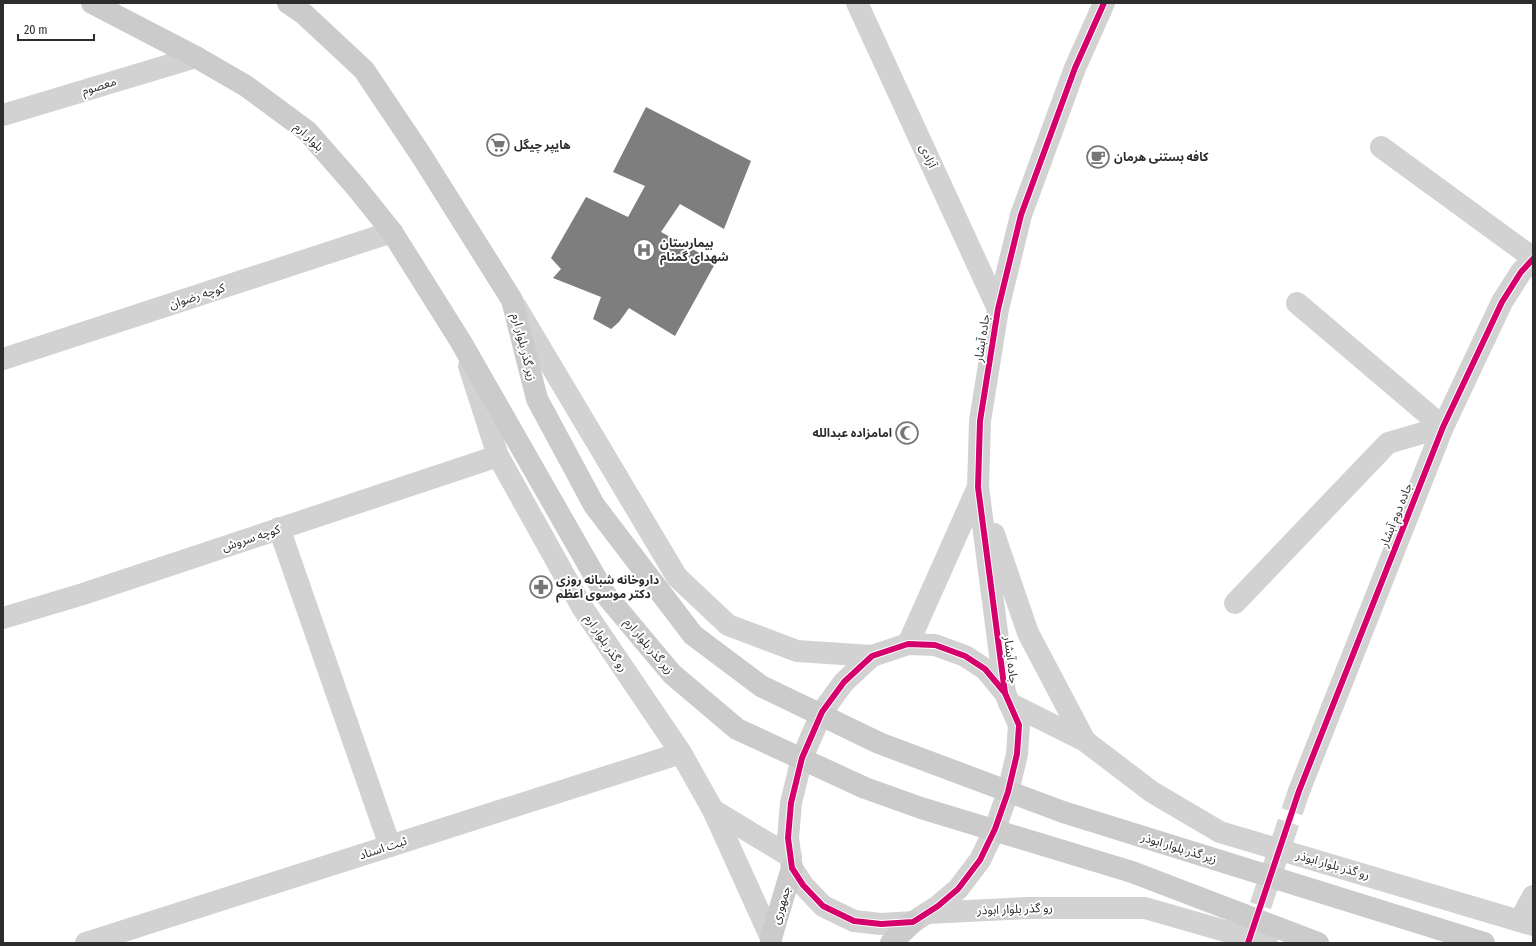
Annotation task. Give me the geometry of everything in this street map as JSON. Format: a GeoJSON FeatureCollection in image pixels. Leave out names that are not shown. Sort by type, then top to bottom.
{"type":"FeatureCollection","features":[{"type":"Feature","properties":{"kind":"main road","name":"بلوار ارم"},"geometry":{"type":"LineString","coordinates":[[92,3],[196,57],[246,86],[307,131],[356,187],[392,232],[461,342]]}},
{"type":"Feature","properties":{"kind":"main road"},"geometry":{"type":"LineString","coordinates":[[288,3],[304,14],[364,70],[421,155],[512,300]]}},
{"type":"Feature","properties":{"kind":"main road","name":"زیر گذر بلوار ارم"},"geometry":{"type":"LineString","coordinates":[[512,300],[537,399],[594,505],[692,635],[761,686],[879,743]]}},
{"type":"Feature","properties":{"kind":"main road","name":"زیر گذر بلوار ارم"},"geometry":{"type":"LineString","coordinates":[[461,342],[605,594],[672,674],[737,729],[865,788],[921,808],[1132,872],[1318,943]]}},
{"type":"Feature","properties":{"kind":"main road","name":"زیر گذر بلوار ابوذر"},"geometry":{"type":"LineString","coordinates":[[879,743],[1063,812],[1484,943]]}},
{"type":"Feature","properties":{"kind":"main road","name":"جمهوری"},"geometry":{"type":"LineString","coordinates":[[771,941],[791,862]]}},
{"type":"Feature","properties":{"kind":"main road"},"geometry":{"type":"LineString","coordinates":[[892,943],[920,917]]}},
{"type":"Feature","properties":{"kind":"street","name":"آزادی"},"geometry":{"type":"LineString","coordinates":[[857,3],[998,309]]}},
{"type":"Feature","properties":{"kind":"street","name":"جاده آبشار"},"geometry":{"type":"LineString","coordinates":[[1007,698],[978,487],[980,421],[998,309],[1021,215],[1075,68],[1104,3]]}},
{"type":"Feature","properties":{"kind":"street","name":"معصوم"},"geometry":{"type":"LineString","coordinates":[[3,115],[196,57]]}},
{"type":"Feature","properties":{"kind":"street"},"geometry":{"type":"LineString","coordinates":[[1381,147],[1533,258]]}},
{"type":"Feature","properties":{"kind":"street","name":"کوچه رضوان"},"geometry":{"type":"LineString","coordinates":[[3,359],[392,232]]}},
{"type":"Feature","properties":{"kind":"street","name":"جاده دوم‌ آبشار"},"geometry":{"type":"LineString","coordinates":[[1299,791],[1443,427],[1502,302],[1521,272],[1533,258]]}},
{"type":"Feature","properties":{"kind":"street"},"geometry":{"type":"LineString","coordinates":[[512,300],[677,578],[728,625],[796,651],[872,656],[908,644],[935,645],[965,656],[985,669],[1007,698],[1019,725],[1017,754],[1008,792],[995,829],[980,860],[958,889],[920,917]]}},
{"type":"Feature","properties":{"kind":"street"},"geometry":{"type":"LineString","coordinates":[[1297,303],[1443,427]]}},
{"type":"Feature","properties":{"kind":"street","name":"رو گذر بلوار ارم"},"geometry":{"type":"LineString","coordinates":[[461,342],[498,456],[582,607],[681,753],[713,810],[791,862]]}},
{"type":"Feature","properties":{"kind":"street"},"geometry":{"type":"LineString","coordinates":[[1235,603],[1388,443],[1443,427]]}},
{"type":"Feature","properties":{"kind":"street","name":"کوچه سروش"},"geometry":{"type":"LineString","coordinates":[[3,618],[83,594],[498,456]]}},
{"type":"Feature","properties":{"kind":"street"},"geometry":{"type":"LineString","coordinates":[[908,644],[978,487]]}},
{"type":"Feature","properties":{"kind":"street"},"geometry":{"type":"LineString","coordinates":[[978,487],[1028,633],[1085,741]]}},
{"type":"Feature","properties":{"kind":"street"},"geometry":{"type":"LineString","coordinates":[[279,528],[390,846]]}},
{"type":"Feature","properties":{"kind":"street"},"geometry":{"type":"LineString","coordinates":[[791,862],[788,838],[791,803],[794,785],[802,758],[822,712],[844,682],[872,656]]}},
{"type":"Feature","properties":{"kind":"street"},"geometry":{"type":"LineString","coordinates":[[1007,698],[1085,741]]}},
{"type":"Feature","properties":{"kind":"street","name":"رو گذر بلوار ابوذر"},"geometry":{"type":"LineString","coordinates":[[1085,741],[1152,792],[1220,832],[1526,923]]}},
{"type":"Feature","properties":{"kind":"street","name":"ثبت اسناد"},"geometry":{"type":"LineString","coordinates":[[86,943],[681,753]]}},
{"type":"Feature","properties":{"kind":"street"},"geometry":{"type":"LineString","coordinates":[[713,810],[771,941]]}},
{"type":"Feature","properties":{"kind":"street","name":"رو گذر بلوار ابوذر"},"geometry":{"type":"LineString","coordinates":[[791,862],[803,885],[823,906],[854,921],[881,924],[920,917],[1027,908],[1145,908],[1267,943]]}},
{"type":"Feature","properties":{"kind":"street"},"geometry":{"type":"LineString","coordinates":[[1526,923],[1533,896]]}},
{"type":"Feature","properties":{"kind":"building"},"geometry":{"type":"Polygon","coordinates":[[[646,107],[751,161],[724,229],[680,204],[661,232],[716,262],[675,336],[629,308],[619,322],[611,329],[593,319],[601,297],[553,278],[561,269],[551,258],[586,197],[628,217],[645,186],[613,172],[646,107]]]}},
{"type":"Feature","properties":{"kind":"tunnel"},"geometry":{"type":"LineString","coordinates":[[1250,937],[1299,791]]}},
{"type":"Feature","properties":{"kind":"cycle path"},"geometry":{"type":"LineString","coordinates":[[1005,693],[978,487],[980,421],[998,309],[1021,215],[1075,68],[1104,3]]}},
{"type":"Feature","properties":{"kind":"cycle path"},"geometry":{"type":"LineString","coordinates":[[1248,943],[1299,791],[1443,427],[1502,302],[1521,272],[1533,259]]}},
{"type":"Feature","properties":{"kind":"cycle path"},"geometry":{"type":"LineString","coordinates":[[908,644],[935,645],[965,656],[985,669],[1005,693],[1019,725],[1017,754],[1008,792],[995,829],[980,860],[958,889],[938,906],[913,922],[881,924],[854,921],[823,906],[803,885],[792,868],[788,838],[791,803],[802,758],[822,712],[844,682],[872,656],[908,644]]}},
{"type":"Feature","properties":{"kind":"place","name":"هایپر چیگل"},"geometry":{"type":"Point","coordinates":[498,145]}},
{"type":"Feature","properties":{"kind":"place","name":"کافه بستنی هرمان"},"geometry":{"type":"Point","coordinates":[1098,157]}},
{"type":"Feature","properties":{"kind":"place","name":"بیمارستان شهدای گمنام"},"geometry":{"type":"Point","coordinates":[644,250]}},
{"type":"Feature","properties":{"kind":"place","name":"امامزاده عبدالله"},"geometry":{"type":"Point","coordinates":[907,433]}},
{"type":"Feature","properties":{"kind":"place","name":"داروخانه شبانه روزی دکتر موسوی اعظم"},"geometry":{"type":"Point","coordinates":[541,587]}}]}
